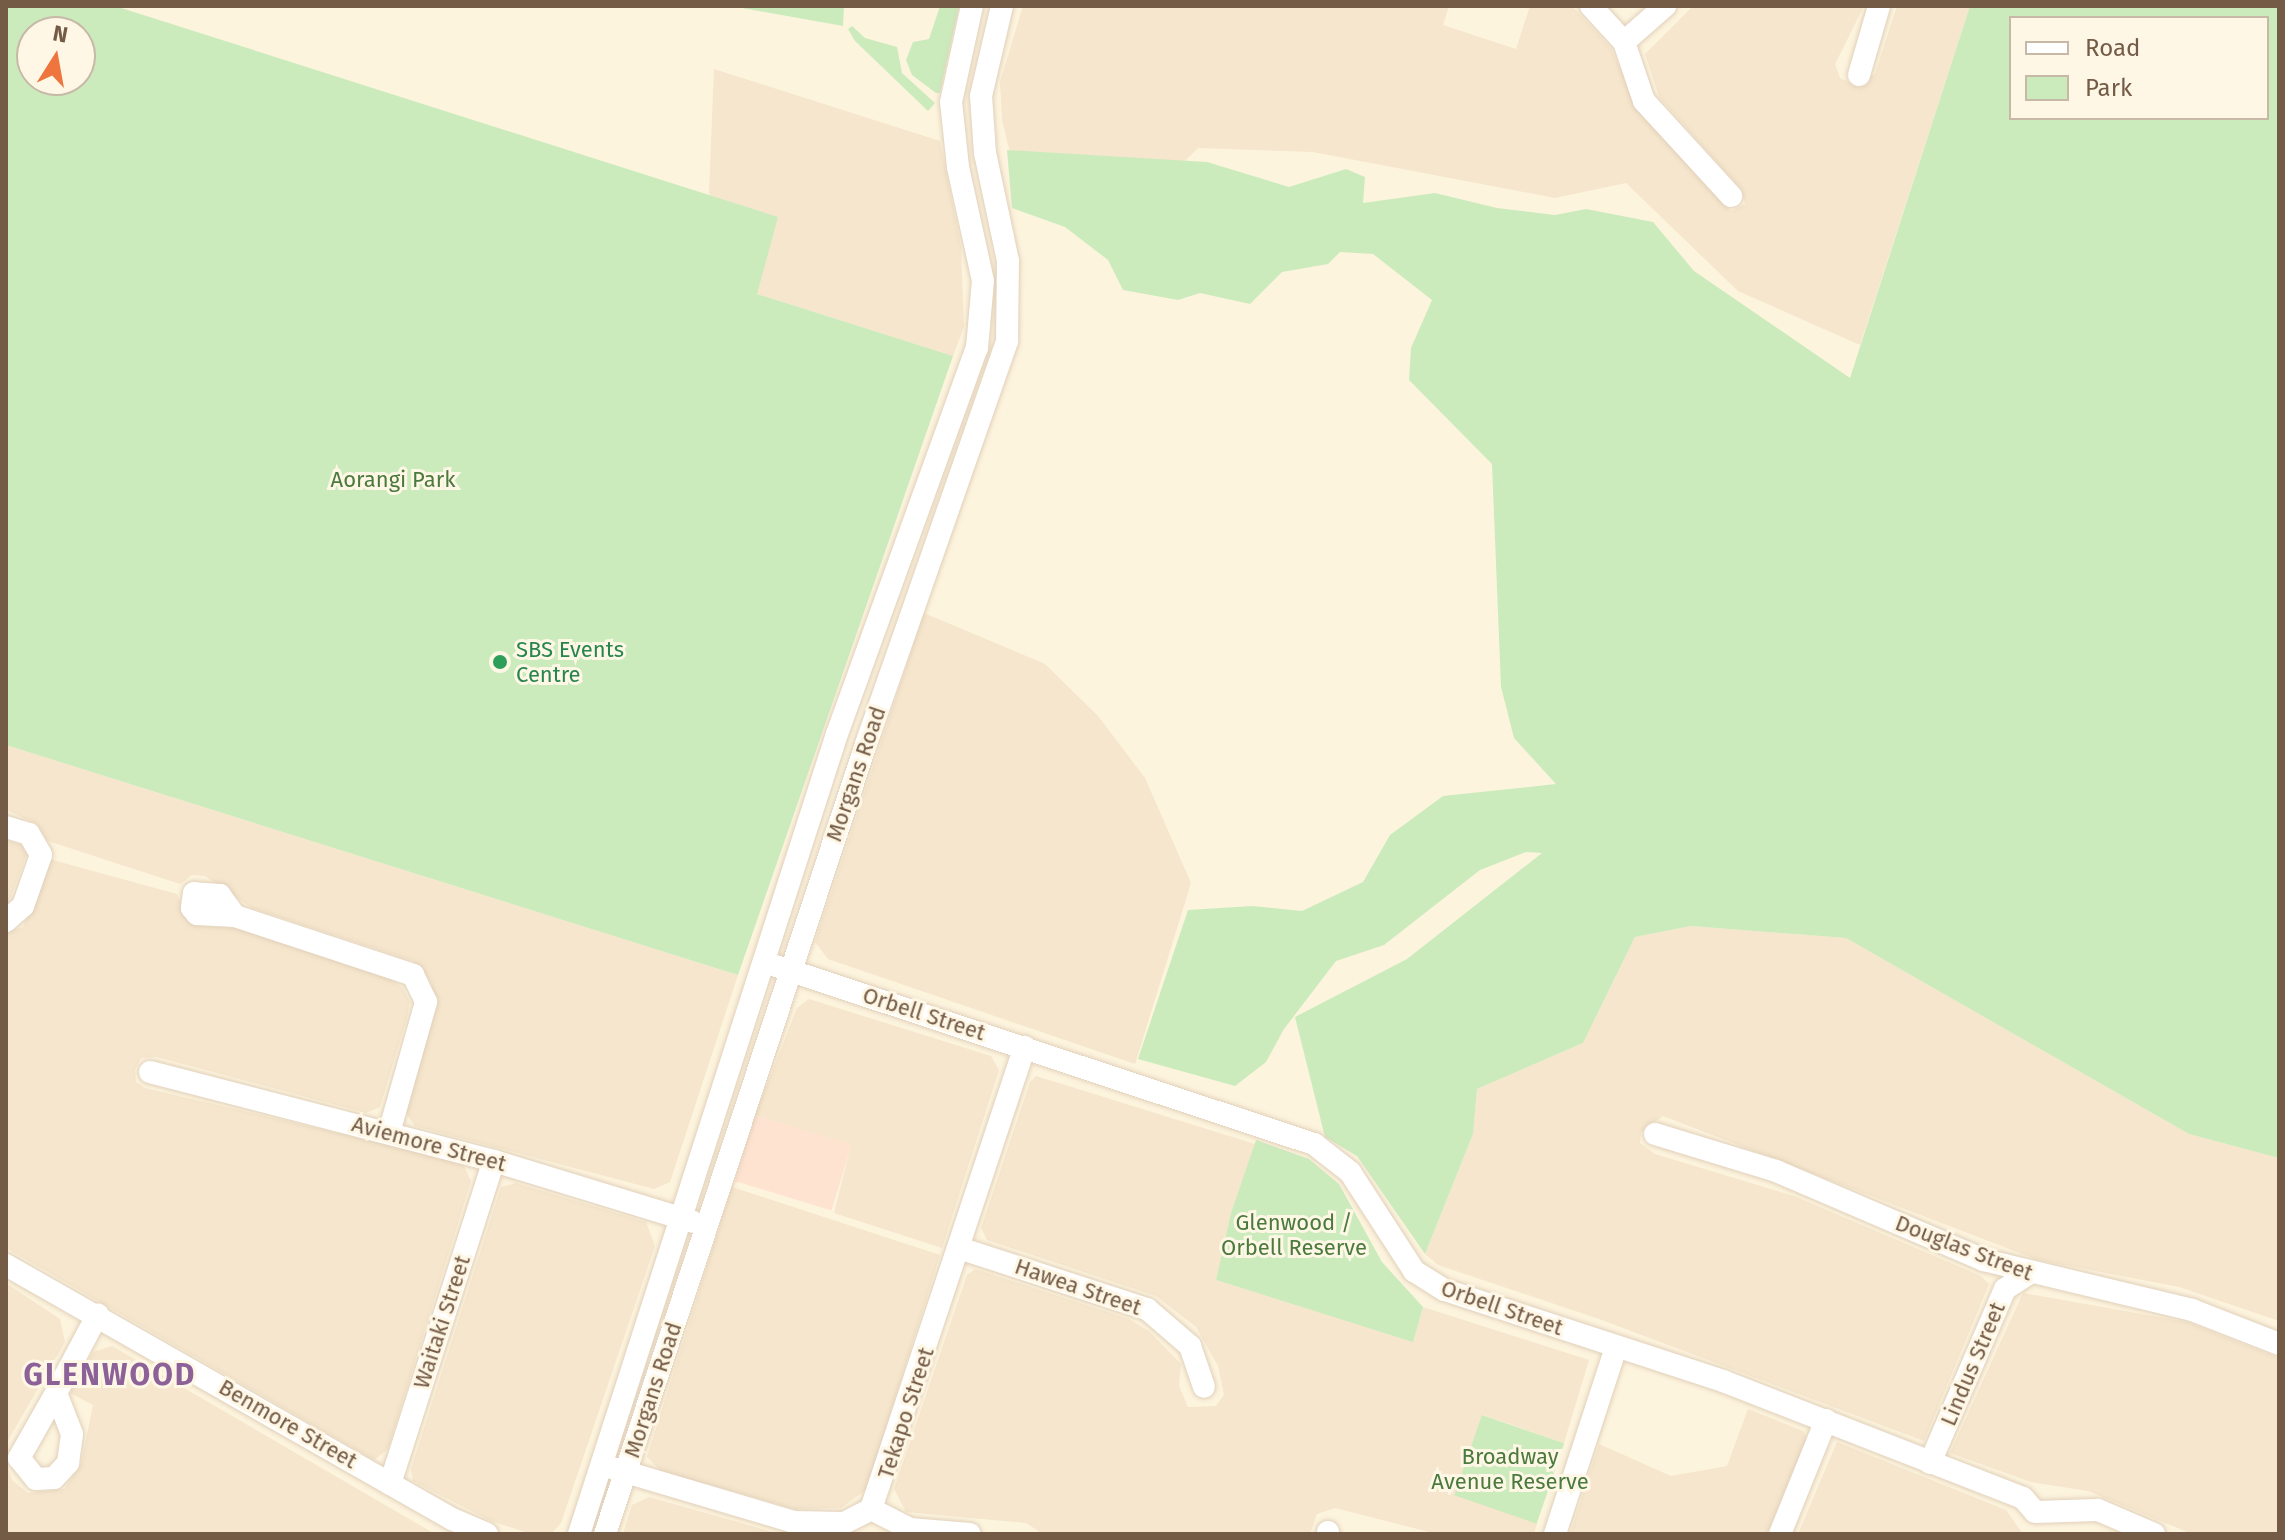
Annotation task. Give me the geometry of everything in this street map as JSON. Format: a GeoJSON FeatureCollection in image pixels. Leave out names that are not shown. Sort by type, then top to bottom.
{"type":"FeatureCollection","features":[{"type":"Feature","properties":{"kind":"street","name":"Morgans Road"},"geometry":{"type":"LineString","coordinates":[[579,1534],[837,734],[981,329],[980,264],[952,119],[956,65],[972,6]]}},
{"type":"Feature","properties":{"kind":"street","name":"Morgans Road"},"geometry":{"type":"LineString","coordinates":[[605,1534],[866,744],[1007,341],[1008,261],[985,153],[981,96],[1002,6]]}},
{"type":"Feature","properties":{"kind":"street"},"geometry":{"type":"LineString","coordinates":[[1591,6],[1624,42],[1644,101],[1731,196]]}},
{"type":"Feature","properties":{"kind":"street"},"geometry":{"type":"LineString","coordinates":[[1624,42],[1665,6]]}},
{"type":"Feature","properties":{"kind":"street"},"geometry":{"type":"LineString","coordinates":[[1859,75],[1879,6]]}},
{"type":"Feature","properties":{"kind":"street"},"geometry":{"type":"LineString","coordinates":[[837,734],[866,744]]}},
{"type":"Feature","properties":{"kind":"street"},"geometry":{"type":"LineString","coordinates":[[6,827],[29,834],[41,855],[23,906],[6,921]]}},
{"type":"Feature","properties":{"kind":"street"},"geometry":{"type":"LineString","coordinates":[[235,916],[413,975],[426,1002],[389,1133]]}},
{"type":"Feature","properties":{"kind":"street","name":"Orbell Street"},"geometry":{"type":"LineString","coordinates":[[764,961],[1314,1144],[1350,1172],[1400,1254],[1421,1277],[1826,1420],[2023,1498],[2036,1523],[2098,1510],[2154,1534]]}},
{"type":"Feature","properties":{"kind":"street","name":"Tekapo Street"},"geometry":{"type":"LineString","coordinates":[[871,1509],[1025,1047]]}},
{"type":"Feature","properties":{"kind":"street","name":"Aviemore Street"},"geometry":{"type":"LineString","coordinates":[[150,1072],[494,1161],[706,1227]]}},
{"type":"Feature","properties":{"kind":"street","name":"Douglas Street"},"geometry":{"type":"LineString","coordinates":[[1655,1134],[1776,1171],[2028,1274],[2192,1310],[2279,1344]]}},
{"type":"Feature","properties":{"kind":"street","name":"Waitaki Street"},"geometry":{"type":"LineString","coordinates":[[390,1484],[494,1161]]}},
{"type":"Feature","properties":{"kind":"street","name":"Hawea Street"},"geometry":{"type":"LineString","coordinates":[[959,1248],[1147,1309],[1190,1346],[1204,1387]]}},
{"type":"Feature","properties":{"kind":"street","name":"Benmore Street"},"geometry":{"type":"LineString","coordinates":[[6,1265],[98,1314],[390,1484],[487,1534]]}},
{"type":"Feature","properties":{"kind":"street","name":"Lindus Street"},"geometry":{"type":"LineString","coordinates":[[1930,1463],[2005,1289],[2028,1274]]}},
{"type":"Feature","properties":{"kind":"street"},"geometry":{"type":"LineString","coordinates":[[56,1393],[98,1314]]}},
{"type":"Feature","properties":{"kind":"street"},"geometry":{"type":"LineString","coordinates":[[1555,1534],[1616,1347]]}},
{"type":"Feature","properties":{"kind":"street"},"geometry":{"type":"LineString","coordinates":[[1780,1534],[1826,1420]]}},
{"type":"Feature","properties":{"kind":"street"},"geometry":{"type":"LineString","coordinates":[[602,1465],[794,1522],[844,1523],[871,1509],[910,1529],[970,1534]]}},
{"type":"Feature","properties":{"kind":"shaded area"},"geometry":{"type":"Polygon","coordinates":[[[1023,6],[1449,6],[1443,25],[1516,49],[1530,6],[1572,6],[1611,48],[1635,102],[1731,211],[1745,204],[1742,190],[1659,97],[1645,54],[1693,6],[1864,6],[1835,64],[1840,78],[1856,85],[1875,74],[1897,6],[1970,6],[1860,345],[1738,291],[1626,183],[1555,198],[1313,152],[1198,148],[1168,178],[1017,181],[1002,120],[1000,82],[1023,6]]]}},
{"type":"Feature","properties":{"kind":"shaded area"},"geometry":{"type":"Polygon","coordinates":[[[714,69],[940,141],[961,246],[964,327],[953,356],[757,294],[709,193],[714,69]]]}},
{"type":"Feature","properties":{"kind":"shaded area"},"geometry":{"type":"Polygon","coordinates":[[[924,613],[1045,664],[1098,716],[1145,778],[1191,883],[1135,1064],[828,959],[815,942],[924,613]]]}},
{"type":"Feature","properties":{"kind":"shaded area"},"geometry":{"type":"Polygon","coordinates":[[[6,745],[738,975],[670,1182],[654,1189],[415,1126],[405,1112],[437,1006],[430,980],[413,961],[252,908],[205,876],[192,875],[180,884],[48,841],[37,824],[6,810],[6,745]]]}},
{"type":"Feature","properties":{"kind":"shaded area"},"geometry":{"type":"Polygon","coordinates":[[[6,840],[21,845],[27,853],[6,910],[6,840]]]}},
{"type":"Feature","properties":{"kind":"shaded area"},"geometry":{"type":"Polygon","coordinates":[[[49,859],[177,894],[187,917],[203,926],[237,928],[386,976],[403,988],[410,1002],[407,1018],[380,1107],[366,1113],[157,1057],[141,1058],[135,1070],[136,1082],[145,1088],[462,1162],[471,1181],[388,1449],[374,1460],[6,1248],[6,932],[23,927],[49,859]]]}},
{"type":"Feature","properties":{"kind":"shaded area"},"geometry":{"type":"Polygon","coordinates":[[[1691,926],[1846,938],[2189,1134],[2279,1158],[2279,1321],[2179,1287],[2038,1260],[1663,1116],[1641,1132],[1640,1143],[1655,1154],[1794,1196],[1981,1276],[1989,1284],[1924,1441],[1599,1319],[1438,1265],[1425,1254],[1473,1134],[1477,1089],[1583,1043],[1635,937],[1691,926]]]}},
{"type":"Feature","properties":{"kind":"shaded area"},"geometry":{"type":"Polygon","coordinates":[[[809,999],[991,1056],[999,1070],[942,1248],[834,1213],[851,1145],[755,1115],[797,1008],[809,999]]]}},
{"type":"Feature","properties":{"kind":"shaded area"},"geometry":{"type":"Polygon","coordinates":[[[1036,1076],[1255,1144],[1231,1213],[1216,1280],[1413,1341],[1423,1307],[1589,1360],[1564,1443],[1483,1415],[1456,1495],[1537,1523],[1534,1534],[1437,1534],[1335,1508],[1317,1514],[1310,1534],[1043,1534],[1026,1523],[906,1512],[894,1489],[967,1275],[975,1269],[1129,1319],[1150,1332],[1181,1364],[1179,1386],[1188,1407],[1216,1406],[1224,1395],[1218,1366],[1196,1327],[1156,1296],[987,1240],[981,1228],[1030,1082],[1036,1076]]]}},
{"type":"Feature","properties":{"kind":"shaded area"},"geometry":{"type":"Polygon","coordinates":[[[755,1115],[852,1145],[831,1211],[735,1181],[755,1115]]]}},
{"type":"Feature","properties":{"kind":"shaded area"},"geometry":{"type":"Polygon","coordinates":[[[516,1183],[646,1222],[655,1246],[561,1523],[551,1534],[531,1534],[491,1521],[413,1481],[411,1469],[501,1187],[516,1183]]]}},
{"type":"Feature","properties":{"kind":"shaded area"},"geometry":{"type":"Polygon","coordinates":[[[732,1187],[940,1255],[867,1489],[841,1508],[795,1509],[661,1471],[647,1457],[732,1187]]]}},
{"type":"Feature","properties":{"kind":"shaded area"},"geometry":{"type":"Polygon","coordinates":[[[6,1283],[60,1319],[65,1342],[6,1444],[6,1283]]]}},
{"type":"Feature","properties":{"kind":"shaded area"},"geometry":{"type":"Polygon","coordinates":[[[2023,1293],[2187,1322],[2279,1358],[2279,1534],[2192,1534],[2088,1491],[2031,1482],[1950,1453],[2023,1293]]]}},
{"type":"Feature","properties":{"kind":"shaded area"},"geometry":{"type":"Polygon","coordinates":[[[112,1346],[435,1534],[6,1534],[6,1462],[12,1480],[28,1493],[64,1489],[81,1464],[93,1405],[70,1393],[93,1352],[112,1346]]]}},
{"type":"Feature","properties":{"kind":"shaded area"},"geometry":{"type":"Polygon","coordinates":[[[1748,1409],[1803,1431],[1807,1438],[1767,1534],[1570,1534],[1599,1444],[1671,1476],[1727,1466],[1748,1409]]]}},
{"type":"Feature","properties":{"kind":"shaded area"},"geometry":{"type":"Polygon","coordinates":[[[1837,1442],[2006,1510],[2023,1534],[1798,1534],[1837,1442]]]}},
{"type":"Feature","properties":{"kind":"shaded area"},"geometry":{"type":"Polygon","coordinates":[[[649,1497],[780,1534],[623,1534],[632,1505],[649,1497]]]}},
{"type":"Feature","properties":{"kind":"green space","name":"Aorangi Park"},"geometry":{"type":"Polygon","coordinates":[[[6,6],[115,6],[778,217],[757,294],[953,356],[738,975],[6,745],[6,6]]]}},
{"type":"Feature","properties":{"kind":"green space"},"geometry":{"type":"Polygon","coordinates":[[[731,6],[844,6],[843,26],[731,6]]]}},
{"type":"Feature","properties":{"kind":"green space"},"geometry":{"type":"Polygon","coordinates":[[[940,6],[959,6],[940,93],[936,93],[912,75],[906,60],[913,42],[929,39],[940,6]]]}},
{"type":"Feature","properties":{"kind":"green space"},"geometry":{"type":"Polygon","coordinates":[[[1970,6],[2279,6],[2279,1158],[2189,1134],[1846,938],[1691,926],[1635,937],[1583,1043],[1477,1089],[1473,1134],[1425,1254],[1357,1156],[1325,1137],[1295,1017],[1407,959],[1542,853],[1526,852],[1480,870],[1384,945],[1336,961],[1284,1029],[1266,1062],[1235,1086],[1138,1059],[1188,910],[1253,906],[1302,911],[1363,882],[1390,835],[1443,796],[1556,784],[1514,738],[1501,687],[1492,464],[1409,380],[1411,348],[1432,300],[1373,254],[1340,252],[1328,264],[1282,272],[1250,304],[1200,293],[1178,300],[1123,290],[1108,260],[1065,227],[1012,208],[1007,150],[1207,162],[1289,187],[1346,169],[1365,177],[1363,203],[1435,193],[1497,208],[1555,215],[1586,209],[1653,222],[1694,271],[1850,378],[1970,6]]]}},
{"type":"Feature","properties":{"kind":"green space"},"geometry":{"type":"Polygon","coordinates":[[[852,26],[865,38],[897,47],[902,73],[935,103],[928,111],[855,41],[848,29],[852,26]]]}},
{"type":"Feature","properties":{"kind":"green space","name":"Glenwood / Orbell Reserve"},"geometry":{"type":"Polygon","coordinates":[[[1256,1140],[1309,1159],[1339,1184],[1382,1262],[1423,1307],[1413,1342],[1216,1280],[1231,1213],[1256,1140]]]}},
{"type":"Feature","properties":{"kind":"green space","name":"Broadway Avenue Reserve"},"geometry":{"type":"Polygon","coordinates":[[[1482,1415],[1564,1443],[1537,1524],[1454,1495],[1482,1415]]]}},
{"type":"Feature","properties":{"kind":"place","name":"SBS Events Centre"},"geometry":{"type":"Point","coordinates":[500,662]}},
{"type":"Feature","properties":{"kind":"district","name":"GLENWOOD"},"geometry":{"type":"Point","coordinates":[110,1375]}}]}
